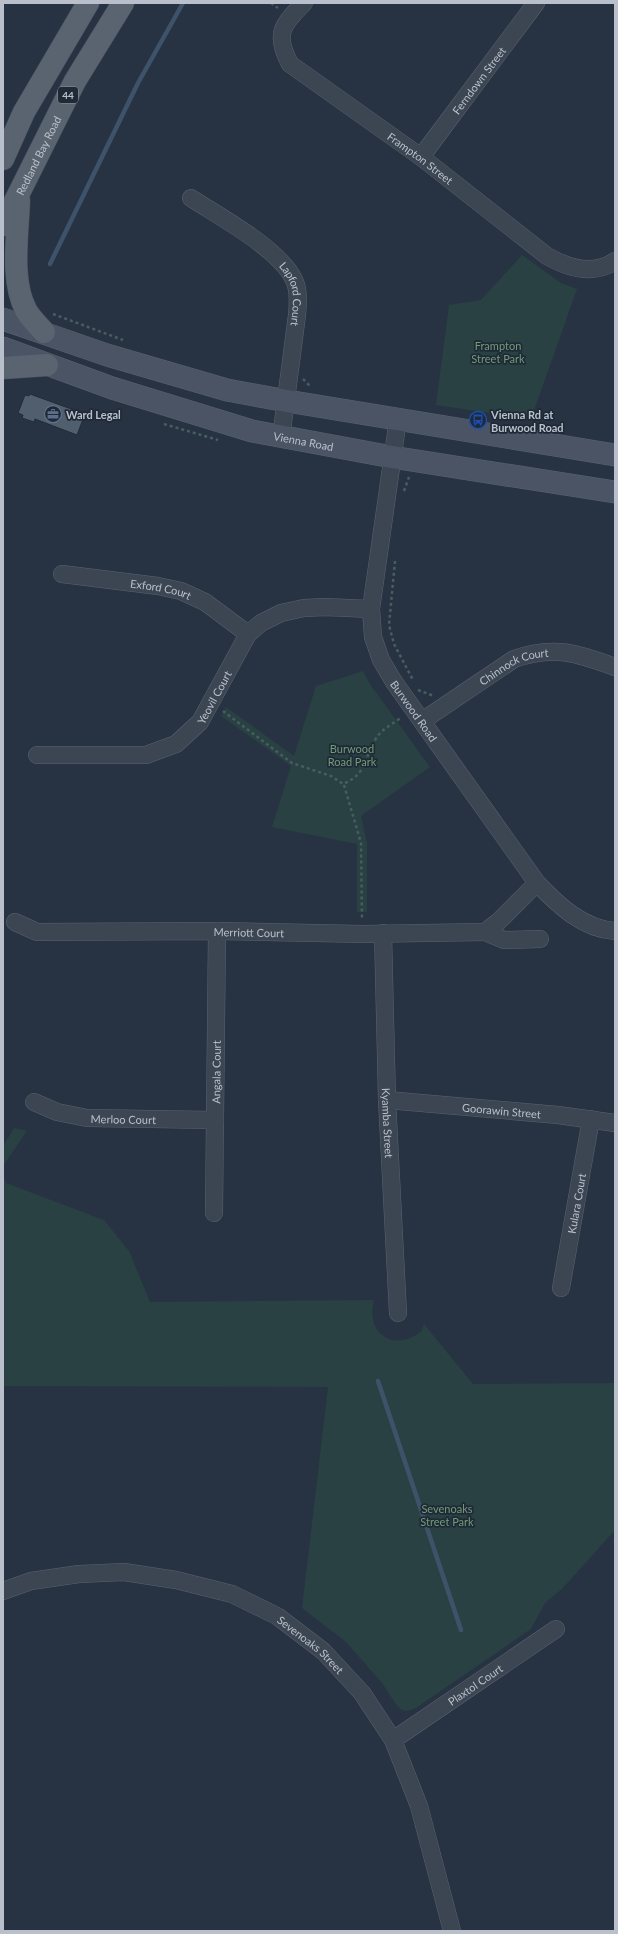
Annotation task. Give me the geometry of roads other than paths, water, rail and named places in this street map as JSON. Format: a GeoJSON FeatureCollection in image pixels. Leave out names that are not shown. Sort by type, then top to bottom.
{"type":"FeatureCollection","features":[{"type":"Feature","properties":{"kind":"main road"},"geometry":{"type":"LineString","coordinates":[[3,159],[24,112],[88,3]]}},
{"type":"Feature","properties":{"kind":"main road","name":"Redland Bay Road"},"geometry":{"type":"LineString","coordinates":[[3,226],[75,81],[123,3]]}},
{"type":"Feature","properties":{"kind":"main road"},"geometry":{"type":"LineString","coordinates":[[20,191],[17,248],[18,285],[20,298],[27,312],[44,332]]}},
{"type":"Feature","properties":{"kind":"main road"},"geometry":{"type":"LineString","coordinates":[[3,319],[107,355],[227,390],[615,455]]}},
{"type":"Feature","properties":{"kind":"main road","name":"Vienna Road"},"geometry":{"type":"LineString","coordinates":[[3,348],[47,365],[189,413],[281,438],[615,492]]}},
{"type":"Feature","properties":{"kind":"main road"},"geometry":{"type":"LineString","coordinates":[[3,368],[47,365]]}},
{"type":"Feature","properties":{"kind":"street","name":"Frampton Street"},"geometry":{"type":"LineString","coordinates":[[304,3],[290,17],[282,32],[281,48],[290,64],[421,157],[547,256],[561,264],[576,269],[593,270],[615,261]]}},
{"type":"Feature","properties":{"kind":"street","name":"Ferndown Street"},"geometry":{"type":"LineString","coordinates":[[421,157],[536,3]]}},
{"type":"Feature","properties":{"kind":"street","name":"Lapford Court"},"geometry":{"type":"LineString","coordinates":[[191,198],[271,251],[286,264],[296,282],[298,298],[297,315],[281,438]]}},
{"type":"Feature","properties":{"kind":"street","name":"Burwood Road"},"geometry":{"type":"LineString","coordinates":[[398,419],[371,609],[373,637],[381,660],[417,715],[537,883],[557,904],[580,920],[615,931]]}},
{"type":"Feature","properties":{"kind":"street","name":"Exford Court"},"geometry":{"type":"LineString","coordinates":[[62,574],[158,586],[181,591],[205,602],[248,634]]}},
{"type":"Feature","properties":{"kind":"street","name":"Yeovil Court"},"geometry":{"type":"LineString","coordinates":[[37,755],[146,755],[176,744],[200,722],[212,703],[248,634],[261,623],[281,613],[304,608],[324,607],[371,609]]}},
{"type":"Feature","properties":{"kind":"street","name":"Chinnock Court"},"geometry":{"type":"LineString","coordinates":[[417,715],[514,659],[528,654],[552,650],[579,654],[615,667]]}},
{"type":"Feature","properties":{"kind":"street"},"geometry":{"type":"LineString","coordinates":[[485,932],[498,922],[537,883]]}},
{"type":"Feature","properties":{"kind":"street","name":"Merriott Court"},"geometry":{"type":"LineString","coordinates":[[15,922],[37,932],[218,931],[363,934],[485,932],[504,940],[540,940]]}},
{"type":"Feature","properties":{"kind":"street","name":"Angala Court"},"geometry":{"type":"LineString","coordinates":[[214,1213],[218,931]]}},
{"type":"Feature","properties":{"kind":"street","name":"Kyamba Street"},"geometry":{"type":"LineString","coordinates":[[383,933],[387,1100],[398,1313]]}},
{"type":"Feature","properties":{"kind":"street","name":"Goorawin Street"},"geometry":{"type":"LineString","coordinates":[[387,1100],[591,1119],[615,1123]]}},
{"type":"Feature","properties":{"kind":"street","name":"Merloo Court"},"geometry":{"type":"LineString","coordinates":[[34,1102],[57,1112],[86,1118],[215,1120]]}},
{"type":"Feature","properties":{"kind":"street","name":"Kulara Court"},"geometry":{"type":"LineString","coordinates":[[561,1288],[591,1119]]}},
{"type":"Feature","properties":{"kind":"street","name":"Sevenoaks Street"},"geometry":{"type":"LineString","coordinates":[[3,1592],[31,1581],[79,1574],[124,1572],[176,1580],[232,1594],[277,1616],[323,1651],[362,1692],[392,1740],[419,1806],[452,1931]]}},
{"type":"Feature","properties":{"kind":"street","name":"Plaxtol Court"},"geometry":{"type":"LineString","coordinates":[[392,1740],[556,1629]]}},
{"type":"Feature","properties":{"kind":"waterway"},"geometry":{"type":"LineString","coordinates":[[50,264],[138,83],[183,3]]}},
{"type":"Feature","properties":{"kind":"waterway"},"geometry":{"type":"LineString","coordinates":[[378,1381],[461,1630]]}},
{"type":"Feature","properties":{"kind":"place","name":"Ward Legal"},"geometry":{"type":"Point","coordinates":[53,414]}},
{"type":"Feature","properties":{"kind":"place","name":"Vienna Rd at Burwood Road"},"geometry":{"type":"Point","coordinates":[478,420]}},
{"type":"Feature","properties":{"kind":"park label","name":"Frampton Street Park"},"geometry":{"type":"Point","coordinates":[498,351]}},
{"type":"Feature","properties":{"kind":"park label","name":"Burwood Road Park"},"geometry":{"type":"Point","coordinates":[352,754]}},
{"type":"Feature","properties":{"kind":"park label","name":"Sevenoaks Street Park"},"geometry":{"type":"Point","coordinates":[447,1514]}}]}
